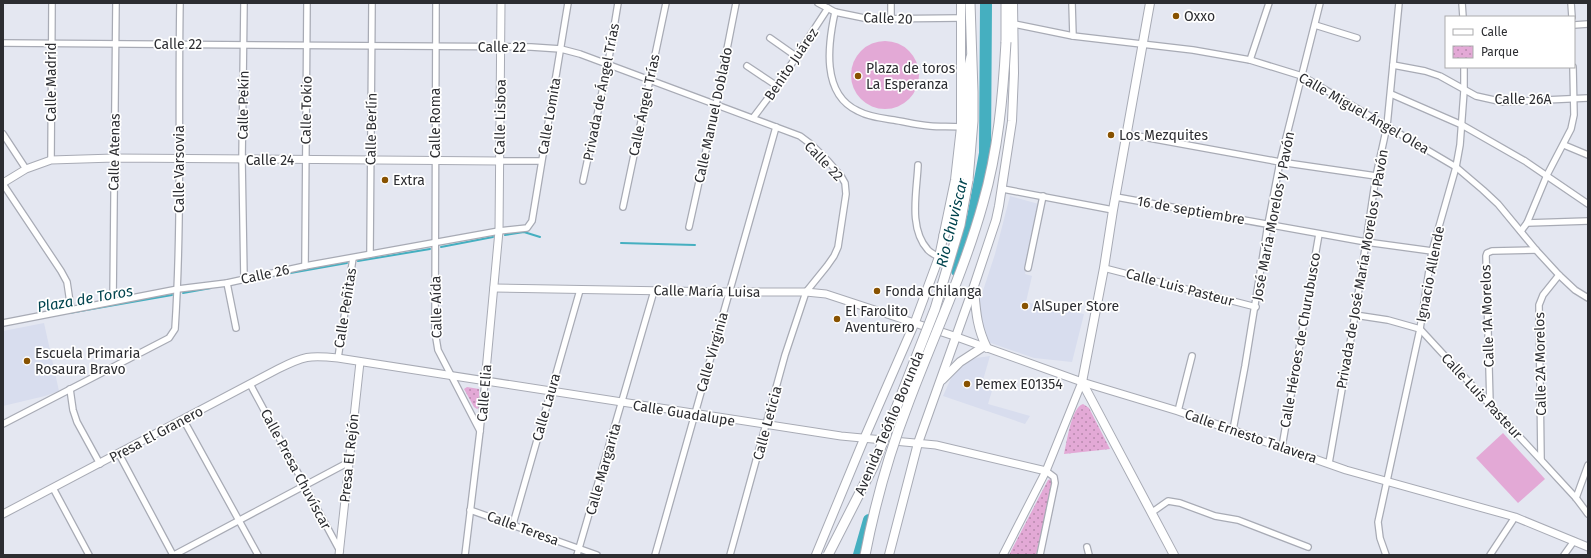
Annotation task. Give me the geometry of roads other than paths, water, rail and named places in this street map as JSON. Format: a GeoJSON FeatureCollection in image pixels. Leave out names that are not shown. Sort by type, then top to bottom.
{"type":"FeatureCollection","features":[{"type":"Feature","properties":{"kind":"main road","name":"Avenida Teófilo Borunda"},"geometry":{"type":"LineString","coordinates":[[816,555],[864,439],[915,323],[939,257],[955,180],[961,126],[961,3]]}},
{"type":"Feature","properties":{"kind":"main road","name":"Avenida Teófilo Borunda"},"geometry":{"type":"LineString","coordinates":[[828,555],[873,467],[885,438],[935,309],[954,247],[964,206],[973,121],[970,3]]}},
{"type":"Feature","properties":{"kind":"main road"},"geometry":{"type":"LineString","coordinates":[[866,555],[876,506],[895,440],[960,273],[983,202],[994,160],[1004,86],[1006,3]]}},
{"type":"Feature","properties":{"kind":"main road","name":"Avenida Teófilo Borunda"},"geometry":{"type":"LineString","coordinates":[[889,555],[918,443],[974,286],[996,220],[1003,189],[1012,121],[1013,3]]}},
{"type":"Feature","properties":{"kind":"main road"},"geometry":{"type":"LineString","coordinates":[[1150,3],[1104,268],[1082,382],[1174,555]]}},
{"type":"Feature","properties":{"kind":"main road"},"geometry":{"type":"LineString","coordinates":[[944,235],[954,211],[962,168],[968,71],[971,57]]}},
{"type":"Feature","properties":{"kind":"main road"},"geometry":{"type":"LineString","coordinates":[[939,384],[960,362],[985,348],[978,327],[974,286]]}},
{"type":"Feature","properties":{"kind":"street","name":"Calle Madrid"},"geometry":{"type":"LineString","coordinates":[[51,160],[52,3]]}},
{"type":"Feature","properties":{"kind":"street","name":"Calle Atenas"},"geometry":{"type":"LineString","coordinates":[[113,301],[116,3]]}},
{"type":"Feature","properties":{"kind":"street","name":"Calle Varsovia"},"geometry":{"type":"LineString","coordinates":[[70,389],[169,338],[175,329],[178,289],[180,160],[180,3]]}},
{"type":"Feature","properties":{"kind":"street","name":"Calle Pekín"},"geometry":{"type":"LineString","coordinates":[[244,3],[242,160],[244,278]]}},
{"type":"Feature","properties":{"kind":"street","name":"Calle Tokio"},"geometry":{"type":"LineString","coordinates":[[305,266],[307,3]]}},
{"type":"Feature","properties":{"kind":"street","name":"Calle Berlín"},"geometry":{"type":"LineString","coordinates":[[370,254],[372,3]]}},
{"type":"Feature","properties":{"kind":"street","name":"Calle Roma"},"geometry":{"type":"LineString","coordinates":[[436,3],[436,243]]}},
{"type":"Feature","properties":{"kind":"street","name":"Calle Lisboa"},"geometry":{"type":"LineString","coordinates":[[499,231],[501,3]]}},
{"type":"Feature","properties":{"kind":"street","name":"Calle Lomita"},"geometry":{"type":"LineString","coordinates":[[528,228],[532,221],[568,3]]}},
{"type":"Feature","properties":{"kind":"street","name":"Privada de Ángel Trías"},"geometry":{"type":"LineString","coordinates":[[583,181],[608,64],[618,3]]}},
{"type":"Feature","properties":{"kind":"street","name":"Calle Ángel Trías"},"geometry":{"type":"LineString","coordinates":[[623,207],[666,3]]}},
{"type":"Feature","properties":{"kind":"street","name":"Calle Manuel Doblado"},"geometry":{"type":"LineString","coordinates":[[689,227],[716,105],[736,3]]}},
{"type":"Feature","properties":{"kind":"street","name":"Calle 20"},"geometry":{"type":"LineString","coordinates":[[818,3],[835,12],[869,19],[961,18]]}},
{"type":"Feature","properties":{"kind":"street"},"geometry":{"type":"LineString","coordinates":[[891,3],[891,19]]}},
{"type":"Feature","properties":{"kind":"street"},"geometry":{"type":"LineString","coordinates":[[1072,3],[1073,36]]}},
{"type":"Feature","properties":{"kind":"street"},"geometry":{"type":"LineString","coordinates":[[1250,60],[1269,3]]}},
{"type":"Feature","properties":{"kind":"street","name":"José María Morelos y Pavón"},"geometry":{"type":"LineString","coordinates":[[1233,430],[1256,307],[1268,224],[1280,162],[1320,3]]}},
{"type":"Feature","properties":{"kind":"street","name":"Privada de José María Morelos y Pavón"},"geometry":{"type":"LineString","coordinates":[[1329,463],[1355,315],[1376,176],[1387,126],[1399,3]]}},
{"type":"Feature","properties":{"kind":"street"},"geometry":{"type":"LineString","coordinates":[[1462,3],[1463,16]]}},
{"type":"Feature","properties":{"kind":"street"},"geometry":{"type":"LineString","coordinates":[[1571,3],[1572,16]]}},
{"type":"Feature","properties":{"kind":"street","name":"Benito Juárez"},"geometry":{"type":"LineString","coordinates":[[753,118],[797,57],[828,8]]}},
{"type":"Feature","properties":{"kind":"street"},"geometry":{"type":"LineString","coordinates":[[835,12],[830,34],[832,79],[837,92],[843,100],[856,111],[869,116],[931,126],[961,126]]}},
{"type":"Feature","properties":{"kind":"street","name":"Calle Miguel Ángel Olea"},"geometry":{"type":"LineString","coordinates":[[1014,24],[1073,36],[1193,50],[1250,60],[1302,76],[1456,167],[1483,190],[1559,275],[1588,298]]}},
{"type":"Feature","properties":{"kind":"street"},"geometry":{"type":"LineString","coordinates":[[1575,25],[1588,24]]}},
{"type":"Feature","properties":{"kind":"street"},"geometry":{"type":"LineString","coordinates":[[1315,25],[1357,38]]}},
{"type":"Feature","properties":{"kind":"street"},"geometry":{"type":"LineString","coordinates":[[770,38],[797,57]]}},
{"type":"Feature","properties":{"kind":"street","name":"Calle 22"},"geometry":{"type":"LineString","coordinates":[[3,43],[307,44],[372,47],[561,49],[580,54],[800,136],[812,145],[841,176],[845,183],[846,194],[838,247],[834,256],[806,292]]}},
{"type":"Feature","properties":{"kind":"street","name":"Calle 26A"},"geometry":{"type":"LineString","coordinates":[[1393,65],[1425,71],[1440,76],[1453,82],[1464,91],[1476,96],[1503,102],[1588,98]]}},
{"type":"Feature","properties":{"kind":"street"},"geometry":{"type":"LineString","coordinates":[[747,66],[777,86]]}},
{"type":"Feature","properties":{"kind":"street","name":"Ignacio Allende"},"geometry":{"type":"LineString","coordinates":[[1386,555],[1380,538],[1378,522],[1420,329],[1432,251],[1456,167],[1462,125],[1464,68]]}},
{"type":"Feature","properties":{"kind":"street"},"geometry":{"type":"LineString","coordinates":[[1521,231],[1527,223],[1546,175],[1564,145],[1572,122],[1575,99],[1574,68]]}},
{"type":"Feature","properties":{"kind":"street"},"geometry":{"type":"LineString","coordinates":[[1391,94],[1462,125],[1525,161],[1588,204]]}},
{"type":"Feature","properties":{"kind":"street","name":"Calle Virginia"},"geometry":{"type":"LineString","coordinates":[[655,555],[776,127]]}},
{"type":"Feature","properties":{"kind":"street"},"geometry":{"type":"LineString","coordinates":[[3,134],[26,169]]}},
{"type":"Feature","properties":{"kind":"street"},"geometry":{"type":"LineString","coordinates":[[1127,134],[1280,162],[1376,176]]}},
{"type":"Feature","properties":{"kind":"street"},"geometry":{"type":"LineString","coordinates":[[1564,145],[1588,154]]}},
{"type":"Feature","properties":{"kind":"street","name":"Calle 24"},"geometry":{"type":"LineString","coordinates":[[3,183],[26,169],[39,163],[51,160],[114,158],[180,160],[541,161]]}},
{"type":"Feature","properties":{"kind":"street"},"geometry":{"type":"LineString","coordinates":[[918,165],[916,214],[917,228],[921,240],[929,251],[939,257]]}},
{"type":"Feature","properties":{"kind":"street"},"geometry":{"type":"LineString","coordinates":[[3,183],[61,271],[66,282],[71,309]]}},
{"type":"Feature","properties":{"kind":"street"},"geometry":{"type":"LineString","coordinates":[[1003,189],[1113,210]]}},
{"type":"Feature","properties":{"kind":"street"},"geometry":{"type":"LineString","coordinates":[[1028,268],[1043,196]]}},
{"type":"Feature","properties":{"kind":"street","name":"16 de septiembre"},"geometry":{"type":"LineString","coordinates":[[1116,197],[1319,234],[1432,251]]}},
{"type":"Feature","properties":{"kind":"street"},"geometry":{"type":"LineString","coordinates":[[1527,223],[1588,221]]}},
{"type":"Feature","properties":{"kind":"street","name":"Calle 26"},"geometry":{"type":"LineString","coordinates":[[3,323],[178,289],[227,283],[244,278],[370,254],[499,231],[528,228]]}},
{"type":"Feature","properties":{"kind":"street","name":"Calle Elia"},"geometry":{"type":"LineString","coordinates":[[465,555],[480,431],[499,231]]}},
{"type":"Feature","properties":{"kind":"street","name":"Calle Héroes de Churubusco"},"geometry":{"type":"LineString","coordinates":[[1282,446],[1319,234]]}},
{"type":"Feature","properties":{"kind":"street","name":"Calle Aída"},"geometry":{"type":"LineString","coordinates":[[436,243],[435,332],[438,350],[480,431]]}},
{"type":"Feature","properties":{"kind":"street","name":"Calle 1A Morelos"},"geometry":{"type":"LineString","coordinates":[[1490,404],[1486,256],[1487,253],[1492,251],[1536,250]]}},
{"type":"Feature","properties":{"kind":"street","name":"Calle Peñitas"},"geometry":{"type":"LineString","coordinates":[[338,358],[353,258]]}},
{"type":"Feature","properties":{"kind":"street","name":"Calle Luis Pasteur"},"geometry":{"type":"LineString","coordinates":[[1104,268],[1256,307]]}},
{"type":"Feature","properties":{"kind":"street","name":"Calle 2A Morelos"},"geometry":{"type":"LineString","coordinates":[[1540,459],[1539,305],[1543,295],[1559,275]]}},
{"type":"Feature","properties":{"kind":"street"},"geometry":{"type":"LineString","coordinates":[[227,283],[236,328]]}},
{"type":"Feature","properties":{"kind":"street","name":"Calle María Luisa"},"geometry":{"type":"LineString","coordinates":[[494,288],[806,292],[844,298],[915,323]]}},
{"type":"Feature","properties":{"kind":"street","name":"Calle Laura"},"geometry":{"type":"LineString","coordinates":[[513,524],[580,290]]}},
{"type":"Feature","properties":{"kind":"street","name":"Calle Margarita"},"geometry":{"type":"LineString","coordinates":[[577,555],[654,291]]}},
{"type":"Feature","properties":{"kind":"street","name":"Calle Leticia"},"geometry":{"type":"LineString","coordinates":[[730,555],[785,355],[806,292]]}},
{"type":"Feature","properties":{"kind":"street"},"geometry":{"type":"LineString","coordinates":[[1355,315],[1388,320],[1420,329]]}},
{"type":"Feature","properties":{"kind":"street","name":"Calle Ernesto Talavera"},"geometry":{"type":"LineString","coordinates":[[915,323],[1082,382],[1282,446],[1329,463],[1386,481],[1515,517],[1588,547]]}},
{"type":"Feature","properties":{"kind":"street","name":"Calle Luis Pasteur"},"geometry":{"type":"LineString","coordinates":[[1420,329],[1576,498],[1588,514]]}},
{"type":"Feature","properties":{"kind":"street","name":"Calle Guadalupe"},"geometry":{"type":"LineString","coordinates":[[310,356],[338,358],[766,426],[864,439],[918,443],[962,450],[1046,471],[1054,477],[1055,483],[1040,555]]}},
{"type":"Feature","properties":{"kind":"street","name":"Presa El Granero"},"geometry":{"type":"LineString","coordinates":[[3,514],[298,359],[310,356]]}},
{"type":"Feature","properties":{"kind":"street"},"geometry":{"type":"LineString","coordinates":[[1178,412],[1192,356]]}},
{"type":"Feature","properties":{"kind":"street","name":"Presa El Rejón"},"geometry":{"type":"LineString","coordinates":[[340,553],[360,362]]}},
{"type":"Feature","properties":{"kind":"street"},"geometry":{"type":"LineString","coordinates":[[1003,555],[1046,471],[1082,382]]}},
{"type":"Feature","properties":{"kind":"street","name":"Calle Presa Chuvíscar"},"geometry":{"type":"LineString","coordinates":[[250,384],[340,553]]}},
{"type":"Feature","properties":{"kind":"street"},"geometry":{"type":"LineString","coordinates":[[3,424],[70,389],[78,422],[100,464]]}},
{"type":"Feature","properties":{"kind":"street"},"geometry":{"type":"LineString","coordinates":[[183,419],[258,555]]}},
{"type":"Feature","properties":{"kind":"street"},"geometry":{"type":"LineString","coordinates":[[119,454],[173,555],[349,462]]}},
{"type":"Feature","properties":{"kind":"street"},"geometry":{"type":"LineString","coordinates":[[1576,498],[1588,465]]}},
{"type":"Feature","properties":{"kind":"street"},"geometry":{"type":"LineString","coordinates":[[53,488],[89,555]]}},
{"type":"Feature","properties":{"kind":"street"},"geometry":{"type":"LineString","coordinates":[[1151,513],[1168,501],[1180,503],[1216,516],[1238,520],[1308,547]]}},
{"type":"Feature","properties":{"kind":"street","name":"Calle Teresa"},"geometry":{"type":"LineString","coordinates":[[470,510],[597,555]]}},
{"type":"Feature","properties":{"kind":"street"},"geometry":{"type":"LineString","coordinates":[[1490,555],[1515,517]]}},
{"type":"Feature","properties":{"kind":"street"},"geometry":{"type":"LineString","coordinates":[[1564,555],[1574,541]]}},
{"type":"Feature","properties":{"kind":"street"},"geometry":{"type":"LineString","coordinates":[[1087,547],[1089,555]]}},
{"type":"Feature","properties":{"kind":"waterway","name":"Rio Chuviscar"},"geometry":{"type":"LineString","coordinates":[[957,271],[973,217],[985,153],[986,3]]}},
{"type":"Feature","properties":{"kind":"waterway","name":"Plaza de Toros"},"geometry":{"type":"LineString","coordinates":[[505,235],[524,232],[540,237]]}},
{"type":"Feature","properties":{"kind":"waterway","name":"Plaza de Toros"},"geometry":{"type":"LineString","coordinates":[[441,247],[493,237]]}},
{"type":"Feature","properties":{"kind":"waterway","name":"Plaza de Toros"},"geometry":{"type":"LineString","coordinates":[[621,243],[695,245]]}},
{"type":"Feature","properties":{"kind":"waterway","name":"Plaza de Toros"},"geometry":{"type":"LineString","coordinates":[[358,261],[430,249]]}},
{"type":"Feature","properties":{"kind":"waterway","name":"Plaza de Toros"},"geometry":{"type":"LineString","coordinates":[[251,280],[347,263]]}},
{"type":"Feature","properties":{"kind":"waterway","name":"Plaza de Toros"},"geometry":{"type":"LineString","coordinates":[[183,293],[211,288]]}},
{"type":"Feature","properties":{"kind":"waterway","name":"Plaza de Toros"},"geometry":{"type":"LineString","coordinates":[[69,313],[172,295]]}},
{"type":"Feature","properties":{"kind":"waterway","name":"Rio Chuviscar"},"geometry":{"type":"LineString","coordinates":[[859,555],[869,520]]}},
{"type":"Feature","properties":{"kind":"place","name":"Oxxo"},"geometry":{"type":"Point","coordinates":[1176,16]}},
{"type":"Feature","properties":{"kind":"place","name":"Plaza de toros La Esperanza"},"geometry":{"type":"Point","coordinates":[858,76]}},
{"type":"Feature","properties":{"kind":"place","name":"Los Mezquites"},"geometry":{"type":"Point","coordinates":[1111,135]}},
{"type":"Feature","properties":{"kind":"place","name":"Extra"},"geometry":{"type":"Point","coordinates":[385,180]}},
{"type":"Feature","properties":{"kind":"place","name":"Fonda Chilanga"},"geometry":{"type":"Point","coordinates":[877,291]}},
{"type":"Feature","properties":{"kind":"place","name":"AlSuper Store"},"geometry":{"type":"Point","coordinates":[1025,306]}},
{"type":"Feature","properties":{"kind":"place","name":"El Farolito Aventurero"},"geometry":{"type":"Point","coordinates":[837,319]}},
{"type":"Feature","properties":{"kind":"place","name":"Escuela Primaria Rosaura Bravo"},"geometry":{"type":"Point","coordinates":[27,361]}},
{"type":"Feature","properties":{"kind":"place","name":"Pemex E01354"},"geometry":{"type":"Point","coordinates":[967,384]}}]}
